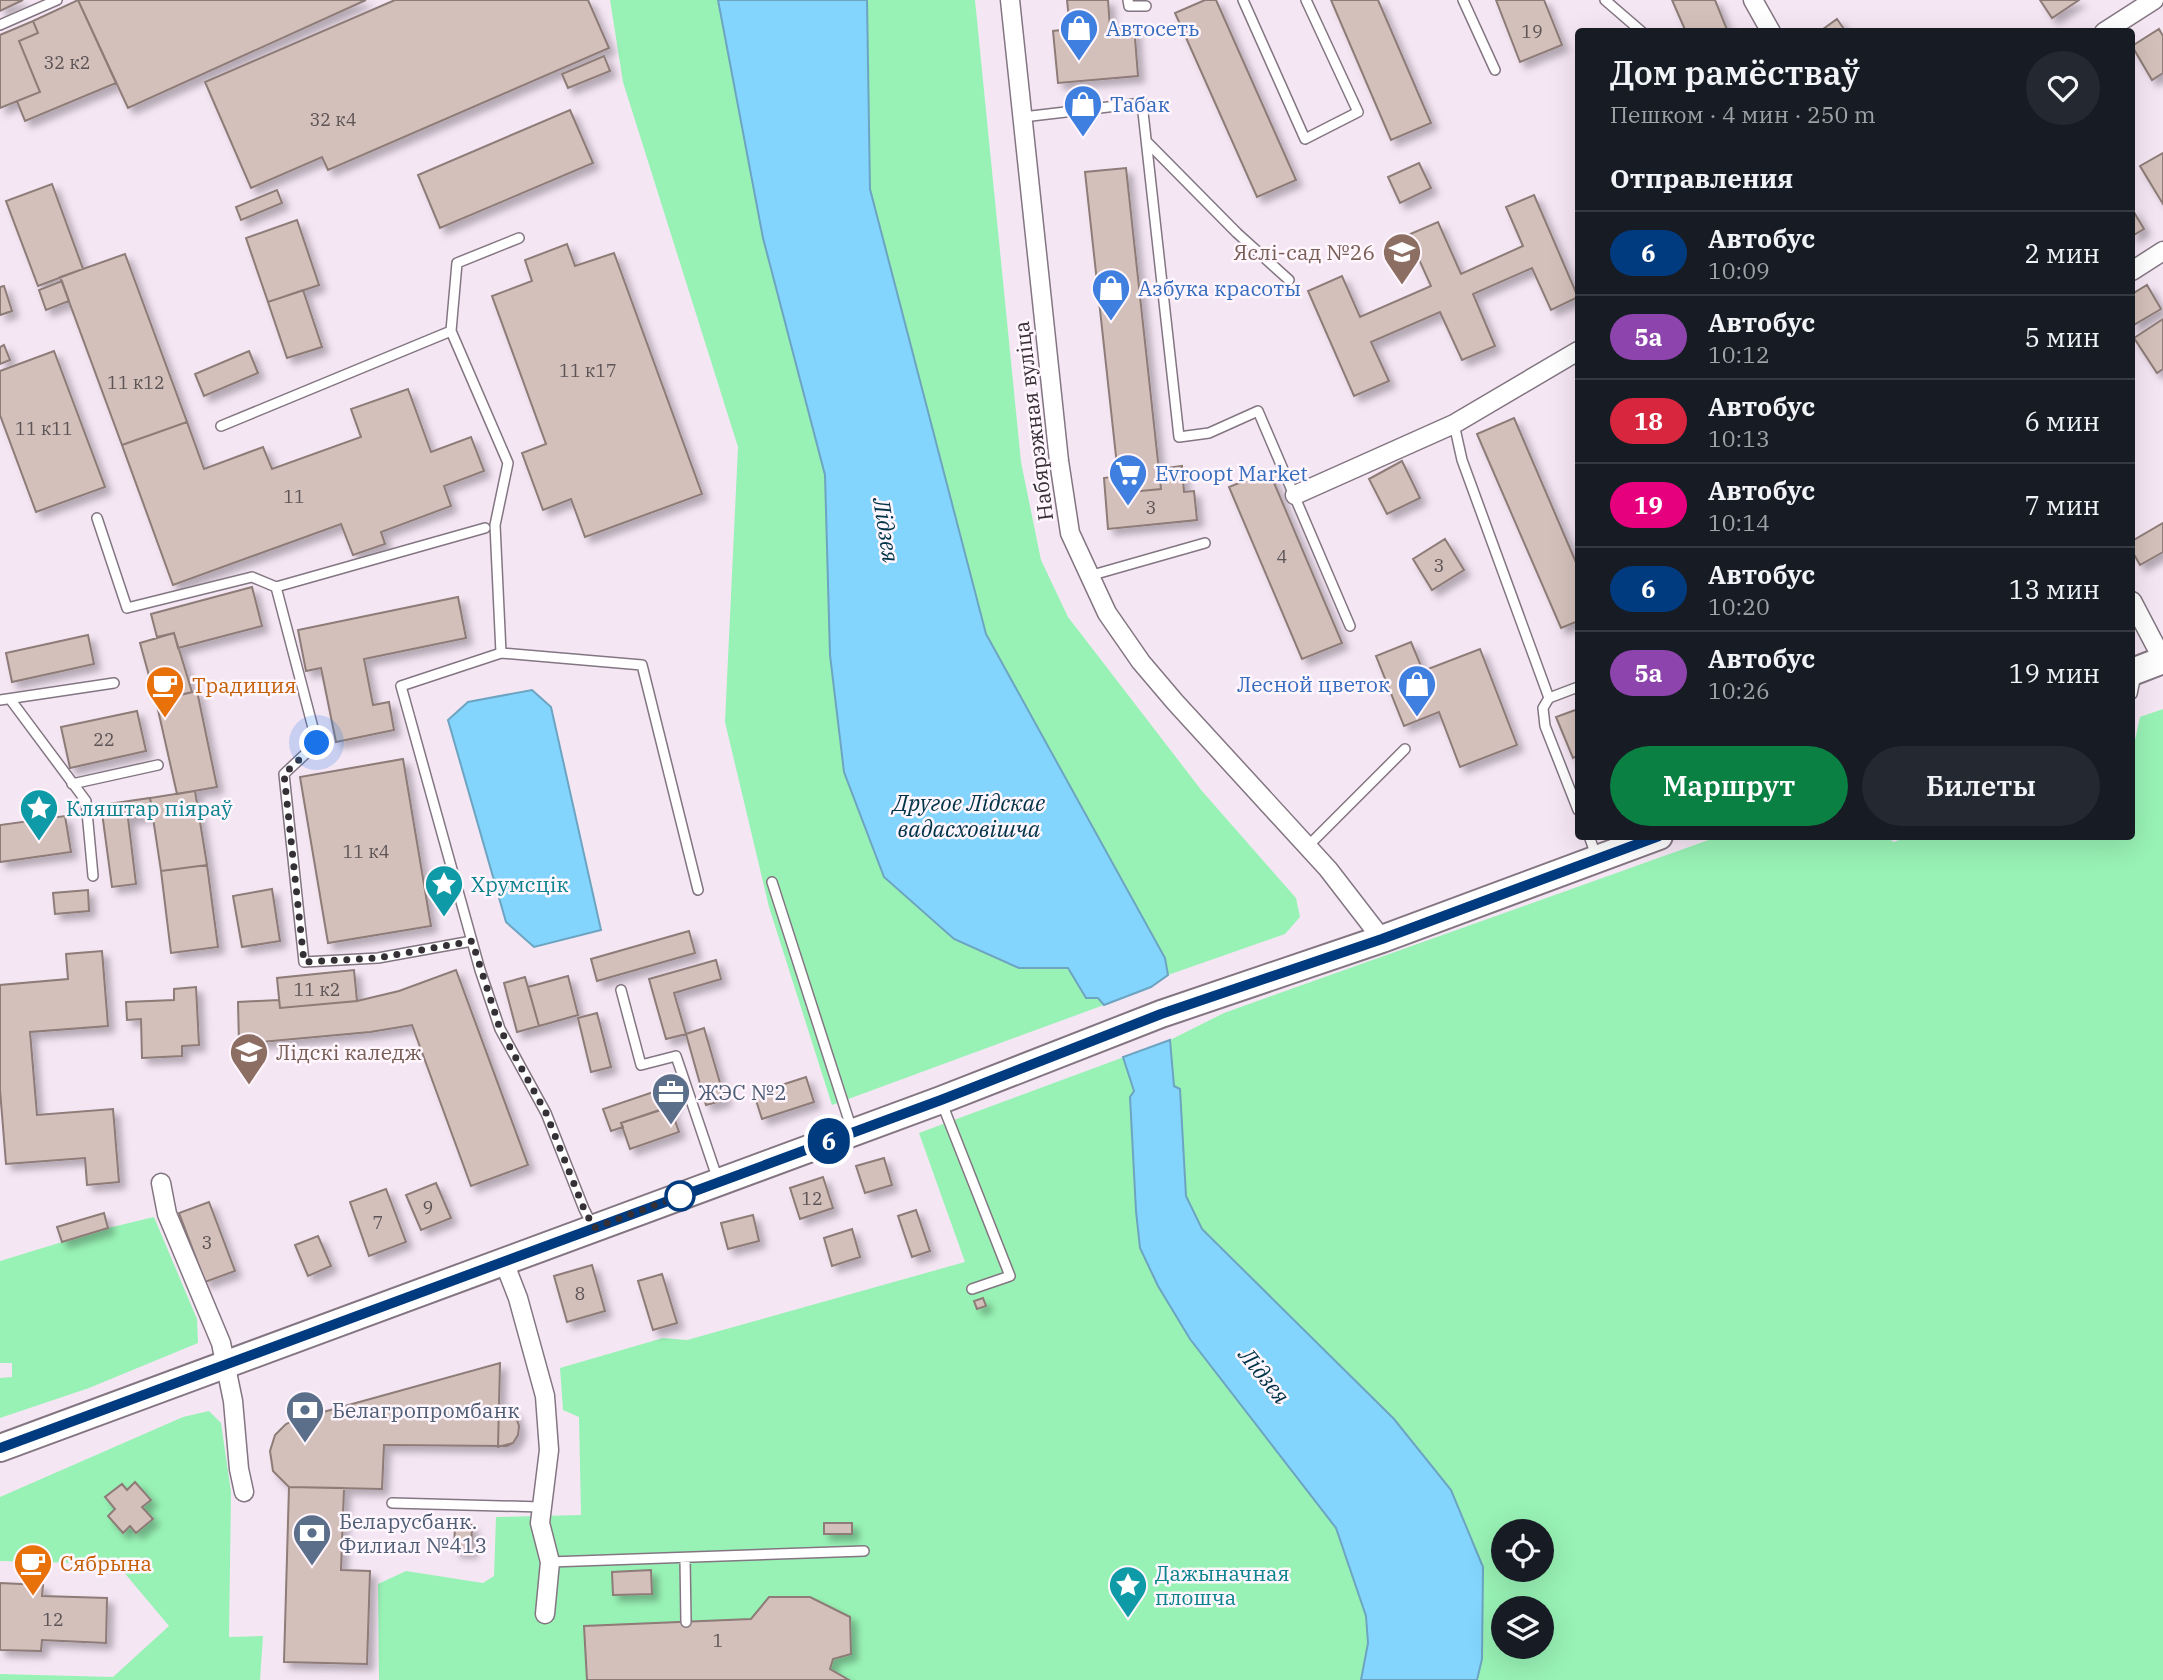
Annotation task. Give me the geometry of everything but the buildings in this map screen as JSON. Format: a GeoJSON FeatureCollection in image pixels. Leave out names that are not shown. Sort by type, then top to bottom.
{"type":"FeatureCollection","features":[{"type":"Feature","properties":{"kind":"main road"},"geometry":{"type":"LineString","coordinates":[[2135,677],[2163,660]]}},
{"type":"Feature","properties":{"kind":"main road"},"geometry":{"type":"LineString","coordinates":[[0,1448],[941,1100],[1161,1014],[1382,939],[1593,848],[1637,840]]}},
{"type":"Feature","properties":{"kind":"street","name":"Набярэжная вуліца"},"geometry":{"type":"LineString","coordinates":[[1010,0],[1063,496],[1070,533],[1107,613],[1141,662],[1308,846],[1382,939]]}},
{"type":"Feature","properties":{"kind":"street"},"geometry":{"type":"LineString","coordinates":[[1753,0],[1769,28]]}},
{"type":"Feature","properties":{"kind":"street"},"geometry":{"type":"LineString","coordinates":[[2110,28],[2154,0]]}},
{"type":"Feature","properties":{"kind":"street"},"geometry":{"type":"LineString","coordinates":[[2135,270],[2160,259]]}},
{"type":"Feature","properties":{"kind":"street"},"geometry":{"type":"LineString","coordinates":[[1295,495],[1454,424],[1575,353]]}},
{"type":"Feature","properties":{"kind":"street"},"geometry":{"type":"LineString","coordinates":[[2135,607],[2163,660]]}},
{"type":"Feature","properties":{"kind":"street"},"geometry":{"type":"LineString","coordinates":[[161,1183],[167,1214],[221,1343],[233,1401],[239,1469],[244,1492]]}},
{"type":"Feature","properties":{"kind":"street"},"geometry":{"type":"LineString","coordinates":[[503,1262],[518,1298],[545,1396],[549,1450],[540,1523],[550,1562],[545,1614]]}},
{"type":"Feature","properties":{"kind":"lane"},"geometry":{"type":"LineString","coordinates":[[0,25],[57,0]]}},
{"type":"Feature","properties":{"kind":"lane"},"geometry":{"type":"LineString","coordinates":[[1128,0],[1129,6],[1146,6]]}},
{"type":"Feature","properties":{"kind":"lane"},"geometry":{"type":"LineString","coordinates":[[1243,0],[1305,139],[1358,112],[1307,0]]}},
{"type":"Feature","properties":{"kind":"lane"},"geometry":{"type":"LineString","coordinates":[[1463,0],[1496,70]]}},
{"type":"Feature","properties":{"kind":"lane"},"geometry":{"type":"LineString","coordinates":[[1605,0],[1637,28]]}},
{"type":"Feature","properties":{"kind":"lane"},"geometry":{"type":"LineString","coordinates":[[1023,117],[1142,103],[1179,437],[1209,433],[1258,411],[1350,625]]}},
{"type":"Feature","properties":{"kind":"lane"},"geometry":{"type":"LineString","coordinates":[[1147,142],[1237,233],[1289,280]]}},
{"type":"Feature","properties":{"kind":"lane"},"geometry":{"type":"LineString","coordinates":[[501,653],[495,525],[508,463],[451,331],[457,263],[519,238]]}},
{"type":"Feature","properties":{"kind":"lane"},"geometry":{"type":"LineString","coordinates":[[221,426],[451,331]]}},
{"type":"Feature","properties":{"kind":"lane"},"geometry":{"type":"LineString","coordinates":[[1454,424],[1462,460],[1549,698]]}},
{"type":"Feature","properties":{"kind":"lane"},"geometry":{"type":"LineString","coordinates":[[97,518],[127,608],[252,577],[276,587],[485,528]]}},
{"type":"Feature","properties":{"kind":"lane"},"geometry":{"type":"LineString","coordinates":[[1089,576],[1205,543]]}},
{"type":"Feature","properties":{"kind":"lane"},"geometry":{"type":"LineString","coordinates":[[276,587],[317,743],[284,774],[304,962],[378,958],[472,941]]}},
{"type":"Feature","properties":{"kind":"lane"},"geometry":{"type":"LineString","coordinates":[[594,1228],[546,1113],[500,1029],[472,941],[401,686],[501,653],[642,665],[698,890]]}},
{"type":"Feature","properties":{"kind":"lane"},"geometry":{"type":"LineString","coordinates":[[93,876],[86,801],[5,700],[114,683]]}},
{"type":"Feature","properties":{"kind":"lane"},"geometry":{"type":"LineString","coordinates":[[1575,688],[1549,698],[1543,708],[1545,726],[1575,802]]}},
{"type":"Feature","properties":{"kind":"lane"},"geometry":{"type":"LineString","coordinates":[[1308,846],[1405,749]]}},
{"type":"Feature","properties":{"kind":"lane"},"geometry":{"type":"LineString","coordinates":[[72,784],[158,765]]}},
{"type":"Feature","properties":{"kind":"lane"},"geometry":{"type":"LineString","coordinates":[[772,883],[853,1132]]}},
{"type":"Feature","properties":{"kind":"lane"},"geometry":{"type":"LineString","coordinates":[[621,990],[641,1065],[676,1056],[719,1182]]}},
{"type":"Feature","properties":{"kind":"lane"},"geometry":{"type":"LineString","coordinates":[[941,1100],[1010,1276],[972,1289]]}},
{"type":"Feature","properties":{"kind":"lane"},"geometry":{"type":"LineString","coordinates":[[392,1503],[541,1507]]}},
{"type":"Feature","properties":{"kind":"lane"},"geometry":{"type":"LineString","coordinates":[[550,1562],[864,1551]]}},
{"type":"Feature","properties":{"kind":"lane"},"geometry":{"type":"LineString","coordinates":[[685,1558],[686,1622]]}},
{"type":"Feature","properties":{"kind":"green space"},"geometry":{"type":"Polygon","coordinates":[[[610,0],[718,0],[763,238],[825,475],[830,655],[1019,967],[1068,968],[1085,998],[1098,998],[1104,1005],[832,1105],[769,907],[725,722],[738,447],[623,82],[610,0]]]}},
{"type":"Feature","properties":{"kind":"green space"},"geometry":{"type":"Polygon","coordinates":[[[867,0],[975,0],[1021,462],[1041,560],[1068,617],[1202,791],[1296,898],[1300,917],[1285,934],[1168,975],[1165,958],[986,634],[870,189],[867,0]]]}},
{"type":"Feature","properties":{"kind":"green space"},"geometry":{"type":"Polygon","coordinates":[[[2163,709],[2163,1680],[379,1680],[378,1584],[406,1571],[483,1583],[494,1576],[496,1517],[581,1515],[579,1417],[563,1410],[560,1368],[663,1338],[687,1340],[965,1262],[919,1133],[1170,1040],[1224,1013],[1709,840],[2135,840],[2135,740],[2140,717],[2163,709]]]}},
{"type":"Feature","properties":{"kind":"green space"},"geometry":{"type":"Polygon","coordinates":[[[154,1217],[197,1319],[198,1343],[89,1388],[0,1418],[0,1378],[12,1377],[12,1363],[0,1363],[0,1261],[154,1217]]]}},
{"type":"Feature","properties":{"kind":"green space"},"geometry":{"type":"Polygon","coordinates":[[[209,1411],[221,1423],[231,1492],[229,1637],[263,1636],[260,1680],[0,1680],[0,1674],[113,1677],[169,1626],[117,1564],[0,1561],[0,1497],[183,1417],[209,1411]]]}},
{"type":"Feature","properties":{"kind":"water","name":"Другое Лідскае вадасховішча"},"geometry":{"type":"Polygon","coordinates":[[[718,0],[867,0],[870,189],[986,634],[1165,958],[1168,975],[1151,987],[1104,1005],[1098,998],[1086,998],[1068,968],[1019,968],[954,939],[884,877],[844,772],[830,655],[825,475],[763,238],[718,0]]]}},
{"type":"Feature","properties":{"kind":"water"},"geometry":{"type":"Polygon","coordinates":[[[532,690],[551,707],[601,930],[534,947],[506,922],[448,720],[468,702],[532,690]]]}},
{"type":"Feature","properties":{"kind":"water","name":"Лідзея"},"geometry":{"type":"Polygon","coordinates":[[[1170,1040],[1174,1086],[1180,1089],[1186,1196],[1202,1229],[1394,1419],[1451,1490],[1483,1567],[1482,1659],[1477,1680],[1361,1680],[1368,1643],[1366,1616],[1336,1528],[1190,1339],[1158,1286],[1140,1248],[1130,1097],[1134,1091],[1123,1057],[1170,1040]]]}},
{"type":"Feature","properties":{"kind":"bus line","name":"6"},"geometry":{"type":"LineString","coordinates":[[0,1448],[941,1100],[1161,1014],[1382,939],[1648,840]]}},
{"type":"Feature","properties":{"kind":"place","name":"Автосеть"},"geometry":{"type":"Point","coordinates":[1079,62]}},
{"type":"Feature","properties":{"kind":"place","name":"Табак"},"geometry":{"type":"Point","coordinates":[1083,138]}},
{"type":"Feature","properties":{"kind":"place","name":"Яслі-сад №26"},"geometry":{"type":"Point","coordinates":[1402,286]}},
{"type":"Feature","properties":{"kind":"place","name":"Азбука красоты"},"geometry":{"type":"Point","coordinates":[1111,322]}},
{"type":"Feature","properties":{"kind":"place","name":"Evroopt Market"},"geometry":{"type":"Point","coordinates":[1128,507]}},
{"type":"Feature","properties":{"kind":"place","name":"Лесной цветок"},"geometry":{"type":"Point","coordinates":[1417,718]}},
{"type":"Feature","properties":{"kind":"place","name":"Традиция"},"geometry":{"type":"Point","coordinates":[165,719]}},
{"type":"Feature","properties":{"kind":"place","name":"Кляштар піяраў"},"geometry":{"type":"Point","coordinates":[39,842]}},
{"type":"Feature","properties":{"kind":"place","name":"Хрумсцік"},"geometry":{"type":"Point","coordinates":[444,918]}},
{"type":"Feature","properties":{"kind":"place","name":"Лідскі каледж"},"geometry":{"type":"Point","coordinates":[249,1086]}},
{"type":"Feature","properties":{"kind":"place","name":"ЖЭС №2"},"geometry":{"type":"Point","coordinates":[671,1126]}},
{"type":"Feature","properties":{"kind":"place","name":"Белагропромбанк"},"geometry":{"type":"Point","coordinates":[305,1444]}},
{"type":"Feature","properties":{"kind":"place","name":"Беларусбанк. Филиал №413"},"geometry":{"type":"Point","coordinates":[312,1567]}},
{"type":"Feature","properties":{"kind":"place","name":"Сябрына"},"geometry":{"type":"Point","coordinates":[33,1597]}},
{"type":"Feature","properties":{"kind":"place","name":"Дажыначная плошча"},"geometry":{"type":"Point","coordinates":[1128,1619]}},
{"type":"Feature","properties":{"kind":"route"},"geometry":{"type":"LineString","coordinates":[[317,743],[284,774],[304,962],[378,958],[472,941],[500,1029],[546,1113],[594,1228],[680,1196]]}}]}
